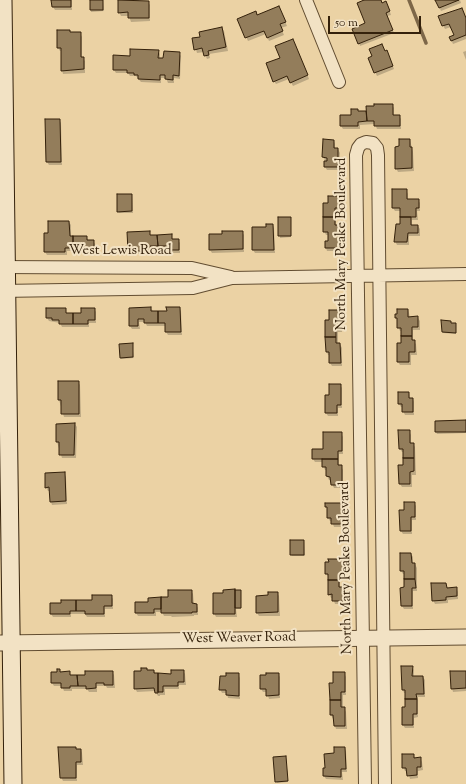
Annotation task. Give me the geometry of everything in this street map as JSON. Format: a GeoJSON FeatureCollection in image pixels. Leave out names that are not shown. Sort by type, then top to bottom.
{"type":"FeatureCollection","features":[{"type":"Feature","properties":{"kind":"main road"},"geometry":{"type":"LineString","coordinates":[[3,0],[3,291],[6,643],[13,784]]}},
{"type":"Feature","properties":{"kind":"street"},"geometry":{"type":"LineString","coordinates":[[306,0],[338,82]]}},
{"type":"Feature","properties":{"kind":"street","name":"North Mary Peake Boulevard"},"geometry":{"type":"LineString","coordinates":[[365,784],[356,155],[361,144],[366,142],[373,144],[378,155],[385,784]]}},
{"type":"Feature","properties":{"kind":"street","name":"West Lewis Road"},"geometry":{"type":"LineString","coordinates":[[3,267],[192,268],[232,278]]}},
{"type":"Feature","properties":{"kind":"street","name":"West Lewis Road"},"geometry":{"type":"LineString","coordinates":[[3,291],[193,288],[232,278],[466,274]]}},
{"type":"Feature","properties":{"kind":"street","name":"West Weaver Road"},"geometry":{"type":"LineString","coordinates":[[6,643],[466,636]]}},
{"type":"Feature","properties":{"kind":"building"},"geometry":{"type":"Polygon","coordinates":[[[51,0],[71,0],[71,7],[52,7],[51,0]]]}},
{"type":"Feature","properties":{"kind":"building"},"geometry":{"type":"Polygon","coordinates":[[[90,0],[103,0],[103,10],[90,10],[90,0]]]}},
{"type":"Feature","properties":{"kind":"building"},"geometry":{"type":"Polygon","coordinates":[[[118,0],[149,1],[149,18],[128,18],[128,12],[118,13],[118,0]]]}},
{"type":"Feature","properties":{"kind":"building"},"geometry":{"type":"Polygon","coordinates":[[[364,0],[381,0],[382,3],[386,1],[390,11],[386,13],[393,30],[358,44],[352,29],[365,23],[357,3],[364,0]]]}},
{"type":"Feature","properties":{"kind":"building"},"geometry":{"type":"Polygon","coordinates":[[[435,0],[459,0],[439,8],[435,0]]]}},
{"type":"Feature","properties":{"kind":"building"},"geometry":{"type":"Polygon","coordinates":[[[279,6],[286,22],[280,24],[283,31],[267,38],[264,31],[245,38],[237,19],[256,11],[257,15],[279,6]]]}},
{"type":"Feature","properties":{"kind":"building"},"geometry":{"type":"Polygon","coordinates":[[[462,8],[466,18],[466,35],[451,41],[449,37],[454,35],[449,24],[442,26],[438,16],[462,8]]]}},
{"type":"Feature","properties":{"kind":"building"},"geometry":{"type":"Polygon","coordinates":[[[222,27],[226,47],[208,51],[209,55],[204,56],[202,48],[194,50],[192,38],[200,37],[199,32],[222,27]]]}},
{"type":"Feature","properties":{"kind":"building"},"geometry":{"type":"Polygon","coordinates":[[[57,30],[81,32],[81,57],[84,57],[84,69],[61,71],[61,48],[57,48],[57,30]]]}},
{"type":"Feature","properties":{"kind":"building"},"geometry":{"type":"Polygon","coordinates":[[[293,39],[308,75],[290,83],[287,76],[273,82],[266,63],[280,58],[275,46],[293,39]]]}},
{"type":"Feature","properties":{"kind":"building"},"geometry":{"type":"Polygon","coordinates":[[[382,44],[385,51],[387,50],[393,66],[374,73],[368,58],[372,56],[369,49],[382,44]]]}},
{"type":"Feature","properties":{"kind":"building"},"geometry":{"type":"Polygon","coordinates":[[[130,49],[159,50],[158,58],[163,58],[164,51],[180,52],[179,76],[173,75],[173,80],[165,79],[165,75],[160,75],[160,80],[138,79],[138,75],[134,75],[134,73],[127,73],[127,70],[113,70],[113,55],[130,56],[130,49]]]}},
{"type":"Feature","properties":{"kind":"building"},"geometry":{"type":"Polygon","coordinates":[[[374,104],[393,104],[393,115],[400,115],[400,126],[374,126],[374,121],[367,121],[366,106],[374,106],[374,104]]]}},
{"type":"Feature","properties":{"kind":"building"},"geometry":{"type":"Polygon","coordinates":[[[351,109],[366,111],[367,121],[358,122],[358,126],[340,126],[340,115],[351,115],[351,109]]]}},
{"type":"Feature","properties":{"kind":"building"},"geometry":{"type":"Polygon","coordinates":[[[45,119],[60,119],[61,162],[46,162],[45,119]]]}},
{"type":"Feature","properties":{"kind":"building"},"geometry":{"type":"Polygon","coordinates":[[[323,139],[334,140],[334,148],[338,148],[338,167],[324,167],[324,161],[327,161],[327,158],[322,157],[323,139]]]}},
{"type":"Feature","properties":{"kind":"building"},"geometry":{"type":"Polygon","coordinates":[[[399,139],[410,139],[410,147],[412,147],[412,168],[395,169],[395,147],[399,146],[399,139]]]}},
{"type":"Feature","properties":{"kind":"building"},"geometry":{"type":"Polygon","coordinates":[[[392,189],[407,189],[407,199],[419,199],[419,208],[416,208],[416,217],[400,217],[400,208],[392,208],[392,189]]]}},
{"type":"Feature","properties":{"kind":"building"},"geometry":{"type":"Polygon","coordinates":[[[117,194],[132,194],[132,211],[117,212],[117,194]]]}},
{"type":"Feature","properties":{"kind":"building"},"geometry":{"type":"Polygon","coordinates":[[[328,196],[338,196],[339,208],[335,208],[335,217],[323,217],[323,203],[328,203],[328,196]]]}},
{"type":"Feature","properties":{"kind":"building"},"geometry":{"type":"Polygon","coordinates":[[[278,217],[291,217],[291,236],[278,236],[278,217]]]}},
{"type":"Feature","properties":{"kind":"building"},"geometry":{"type":"Polygon","coordinates":[[[323,217],[335,217],[335,225],[339,225],[339,248],[325,248],[325,241],[328,241],[328,232],[323,232],[323,217]]]}},
{"type":"Feature","properties":{"kind":"building"},"geometry":{"type":"Polygon","coordinates":[[[400,217],[411,217],[411,225],[418,225],[418,233],[408,233],[407,242],[394,242],[396,224],[400,224],[400,217]]]}},
{"type":"Feature","properties":{"kind":"building"},"geometry":{"type":"Polygon","coordinates":[[[48,221],[69,221],[70,236],[73,236],[73,248],[65,248],[65,252],[44,252],[44,233],[48,233],[48,221]]]}},
{"type":"Feature","properties":{"kind":"building"},"geometry":{"type":"Polygon","coordinates":[[[266,224],[273,224],[274,250],[252,250],[252,227],[266,227],[266,224]]]}},
{"type":"Feature","properties":{"kind":"building"},"geometry":{"type":"Polygon","coordinates":[[[150,231],[150,235],[157,235],[158,246],[150,246],[150,251],[128,251],[127,232],[150,231]]]}},
{"type":"Feature","properties":{"kind":"building"},"geometry":{"type":"Polygon","coordinates":[[[222,231],[243,231],[243,249],[209,250],[209,234],[222,234],[222,231]]]}},
{"type":"Feature","properties":{"kind":"building"},"geometry":{"type":"Polygon","coordinates":[[[172,234],[172,239],[179,239],[179,250],[166,250],[166,246],[158,246],[157,235],[172,234]]]}},
{"type":"Feature","properties":{"kind":"building"},"geometry":{"type":"Polygon","coordinates":[[[73,236],[87,236],[87,240],[94,240],[94,251],[81,251],[80,248],[73,248],[73,236]]]}},
{"type":"Feature","properties":{"kind":"building"},"geometry":{"type":"Polygon","coordinates":[[[151,307],[151,311],[158,311],[158,323],[144,323],[144,319],[138,319],[138,326],[129,326],[129,308],[151,307]]]}},
{"type":"Feature","properties":{"kind":"building"},"geometry":{"type":"Polygon","coordinates":[[[166,307],[180,307],[181,332],[165,332],[165,323],[158,323],[158,311],[167,311],[166,307]]]}},
{"type":"Feature","properties":{"kind":"building"},"geometry":{"type":"Polygon","coordinates":[[[46,308],[66,308],[66,313],[73,313],[73,324],[59,324],[59,320],[46,318],[46,308]]]}},
{"type":"Feature","properties":{"kind":"building"},"geometry":{"type":"Polygon","coordinates":[[[81,308],[95,308],[95,320],[88,320],[88,324],[73,324],[73,313],[81,313],[81,308]]]}},
{"type":"Feature","properties":{"kind":"building"},"geometry":{"type":"Polygon","coordinates":[[[397,309],[408,309],[408,317],[418,316],[418,327],[412,327],[412,336],[401,336],[401,328],[397,328],[397,318],[395,318],[397,309]]]}},
{"type":"Feature","properties":{"kind":"building"},"geometry":{"type":"Polygon","coordinates":[[[329,310],[340,310],[340,329],[336,329],[336,337],[325,337],[325,320],[329,320],[329,310]]]}},
{"type":"Feature","properties":{"kind":"building"},"geometry":{"type":"Polygon","coordinates":[[[441,320],[456,323],[456,333],[442,332],[441,320]]]}},
{"type":"Feature","properties":{"kind":"building"},"geometry":{"type":"Polygon","coordinates":[[[401,336],[412,336],[412,340],[415,340],[415,352],[409,352],[409,362],[397,362],[397,343],[401,343],[401,336]]]}},
{"type":"Feature","properties":{"kind":"building"},"geometry":{"type":"Polygon","coordinates":[[[325,337],[336,337],[336,343],[340,343],[341,363],[329,363],[329,352],[326,352],[325,337]]]}},
{"type":"Feature","properties":{"kind":"building"},"geometry":{"type":"Polygon","coordinates":[[[133,343],[133,357],[120,358],[119,344],[133,343]]]}},
{"type":"Feature","properties":{"kind":"building"},"geometry":{"type":"Polygon","coordinates":[[[58,381],[79,381],[79,414],[61,414],[61,400],[58,400],[58,381]]]}},
{"type":"Feature","properties":{"kind":"building"},"geometry":{"type":"Polygon","coordinates":[[[329,384],[341,384],[341,405],[337,405],[337,413],[325,413],[325,395],[329,395],[329,384]]]}},
{"type":"Feature","properties":{"kind":"building"},"geometry":{"type":"Polygon","coordinates":[[[398,392],[409,392],[409,398],[413,398],[413,412],[402,412],[402,404],[398,404],[398,392]]]}},
{"type":"Feature","properties":{"kind":"building"},"geometry":{"type":"Polygon","coordinates":[[[466,420],[466,432],[435,432],[435,421],[466,420]]]}},
{"type":"Feature","properties":{"kind":"building"},"geometry":{"type":"Polygon","coordinates":[[[75,423],[74,455],[59,455],[59,442],[56,442],[56,424],[75,423]]]}},
{"type":"Feature","properties":{"kind":"building"},"geometry":{"type":"Polygon","coordinates":[[[398,430],[410,430],[410,443],[414,443],[414,458],[403,458],[403,449],[399,449],[398,430]]]}},
{"type":"Feature","properties":{"kind":"building"},"geometry":{"type":"Polygon","coordinates":[[[323,432],[342,432],[342,451],[338,451],[338,459],[312,459],[312,449],[323,449],[323,432]]]}},
{"type":"Feature","properties":{"kind":"building"},"geometry":{"type":"Polygon","coordinates":[[[403,458],[414,458],[414,471],[410,472],[410,484],[399,484],[398,465],[403,465],[403,458]]]}},
{"type":"Feature","properties":{"kind":"building"},"geometry":{"type":"Polygon","coordinates":[[[322,459],[338,459],[338,465],[342,465],[342,485],[331,485],[330,477],[326,476],[326,467],[322,467],[322,459]]]}},
{"type":"Feature","properties":{"kind":"building"},"geometry":{"type":"Polygon","coordinates":[[[65,472],[66,501],[50,502],[49,487],[45,488],[45,473],[65,472]]]}},
{"type":"Feature","properties":{"kind":"building"},"geometry":{"type":"Polygon","coordinates":[[[404,502],[415,502],[415,517],[411,517],[411,531],[400,531],[399,510],[404,510],[404,502]]]}},
{"type":"Feature","properties":{"kind":"building"},"geometry":{"type":"Polygon","coordinates":[[[325,503],[344,503],[344,524],[331,524],[331,518],[327,518],[327,507],[325,507],[325,503]]]}},
{"type":"Feature","properties":{"kind":"building"},"geometry":{"type":"Polygon","coordinates":[[[290,540],[304,540],[304,555],[290,555],[290,540]]]}},
{"type":"Feature","properties":{"kind":"building"},"geometry":{"type":"Polygon","coordinates":[[[400,553],[411,553],[412,563],[415,563],[415,579],[404,579],[404,571],[400,571],[400,553]]]}},
{"type":"Feature","properties":{"kind":"building"},"geometry":{"type":"Polygon","coordinates":[[[328,559],[343,559],[343,572],[339,572],[339,580],[328,580],[328,574],[325,574],[325,562],[329,562],[328,559]]]}},
{"type":"Feature","properties":{"kind":"building"},"geometry":{"type":"Polygon","coordinates":[[[404,579],[415,579],[416,588],[412,588],[412,606],[401,606],[400,588],[404,587],[404,579]]]}},
{"type":"Feature","properties":{"kind":"building"},"geometry":{"type":"Polygon","coordinates":[[[328,580],[339,580],[339,587],[343,587],[343,601],[332,601],[332,594],[328,595],[328,580]]]}},
{"type":"Feature","properties":{"kind":"building"},"geometry":{"type":"Polygon","coordinates":[[[431,583],[446,583],[447,588],[457,587],[457,596],[446,597],[446,600],[432,601],[431,583]]]}},
{"type":"Feature","properties":{"kind":"building"},"geometry":{"type":"Polygon","coordinates":[[[235,589],[235,614],[213,614],[213,593],[223,593],[223,590],[235,589]]]}},
{"type":"Feature","properties":{"kind":"building"},"geometry":{"type":"Polygon","coordinates":[[[168,590],[192,590],[192,603],[197,604],[197,612],[161,613],[161,597],[168,597],[168,590]]]}},
{"type":"Feature","properties":{"kind":"building"},"geometry":{"type":"Polygon","coordinates":[[[235,590],[241,590],[241,608],[235,608],[235,590]]]}},
{"type":"Feature","properties":{"kind":"building"},"geometry":{"type":"Polygon","coordinates":[[[268,592],[278,592],[278,612],[256,613],[256,596],[268,595],[268,592]]]}},
{"type":"Feature","properties":{"kind":"building"},"geometry":{"type":"Polygon","coordinates":[[[92,595],[112,595],[112,606],[104,606],[104,614],[85,614],[85,611],[76,611],[76,600],[92,600],[92,595]]]}},
{"type":"Feature","properties":{"kind":"building"},"geometry":{"type":"Polygon","coordinates":[[[161,597],[161,609],[154,609],[154,613],[135,613],[135,602],[148,602],[148,598],[161,597]]]}},
{"type":"Feature","properties":{"kind":"building"},"geometry":{"type":"Polygon","coordinates":[[[61,600],[76,600],[76,611],[70,611],[70,614],[50,614],[50,603],[61,603],[61,600]]]}},
{"type":"Feature","properties":{"kind":"building"},"geometry":{"type":"Polygon","coordinates":[[[401,666],[413,666],[412,676],[423,676],[424,694],[416,694],[417,699],[405,699],[405,690],[402,690],[401,666]]]}},
{"type":"Feature","properties":{"kind":"building"},"geometry":{"type":"Polygon","coordinates":[[[141,668],[154,670],[154,673],[158,673],[158,693],[155,693],[154,688],[134,689],[134,671],[141,671],[141,668]]]}},
{"type":"Feature","properties":{"kind":"building"},"geometry":{"type":"Polygon","coordinates":[[[57,669],[60,669],[60,672],[70,671],[70,675],[77,675],[78,686],[61,688],[61,683],[51,683],[51,672],[57,672],[57,669]]]}},
{"type":"Feature","properties":{"kind":"building"},"geometry":{"type":"Polygon","coordinates":[[[171,670],[184,670],[184,682],[178,682],[178,686],[163,686],[163,692],[158,692],[158,673],[171,674],[171,670]]]}},
{"type":"Feature","properties":{"kind":"building"},"geometry":{"type":"Polygon","coordinates":[[[85,671],[113,671],[113,685],[96,683],[96,688],[86,689],[86,686],[78,686],[77,675],[85,675],[85,671]]]}},
{"type":"Feature","properties":{"kind":"building"},"geometry":{"type":"Polygon","coordinates":[[[450,671],[466,671],[466,688],[451,689],[450,671]]]}},
{"type":"Feature","properties":{"kind":"building"},"geometry":{"type":"Polygon","coordinates":[[[333,672],[345,672],[345,692],[341,692],[341,700],[330,700],[329,683],[333,683],[333,672]]]}},
{"type":"Feature","properties":{"kind":"building"},"geometry":{"type":"Polygon","coordinates":[[[226,673],[239,673],[239,696],[226,695],[226,690],[219,690],[220,676],[226,676],[226,673]]]}},
{"type":"Feature","properties":{"kind":"building"},"geometry":{"type":"Polygon","coordinates":[[[266,673],[279,673],[279,695],[266,696],[266,689],[260,689],[260,675],[266,675],[266,673]]]}},
{"type":"Feature","properties":{"kind":"building"},"geometry":{"type":"Polygon","coordinates":[[[405,699],[417,699],[417,714],[413,714],[413,725],[402,725],[402,707],[405,707],[405,699]]]}},
{"type":"Feature","properties":{"kind":"building"},"geometry":{"type":"Polygon","coordinates":[[[330,700],[341,700],[341,707],[345,707],[345,726],[334,726],[333,715],[330,715],[330,700]]]}},
{"type":"Feature","properties":{"kind":"building"},"geometry":{"type":"Polygon","coordinates":[[[58,747],[76,747],[76,749],[81,749],[81,762],[76,762],[76,778],[60,778],[58,747]]]}},
{"type":"Feature","properties":{"kind":"building"},"geometry":{"type":"Polygon","coordinates":[[[334,747],[345,747],[346,769],[341,769],[341,777],[323,776],[323,768],[325,768],[324,754],[334,753],[334,747]]]}},
{"type":"Feature","properties":{"kind":"building"},"geometry":{"type":"Polygon","coordinates":[[[402,754],[414,754],[414,758],[421,757],[421,767],[417,767],[417,775],[407,776],[406,768],[402,768],[402,754]]]}},
{"type":"Feature","properties":{"kind":"building"},"geometry":{"type":"Polygon","coordinates":[[[286,756],[288,781],[275,782],[273,757],[286,756]]]}},
{"type":"Feature","properties":{"kind":"waterway"},"geometry":{"type":"LineString","coordinates":[[409,0],[426,43]]}}]}
